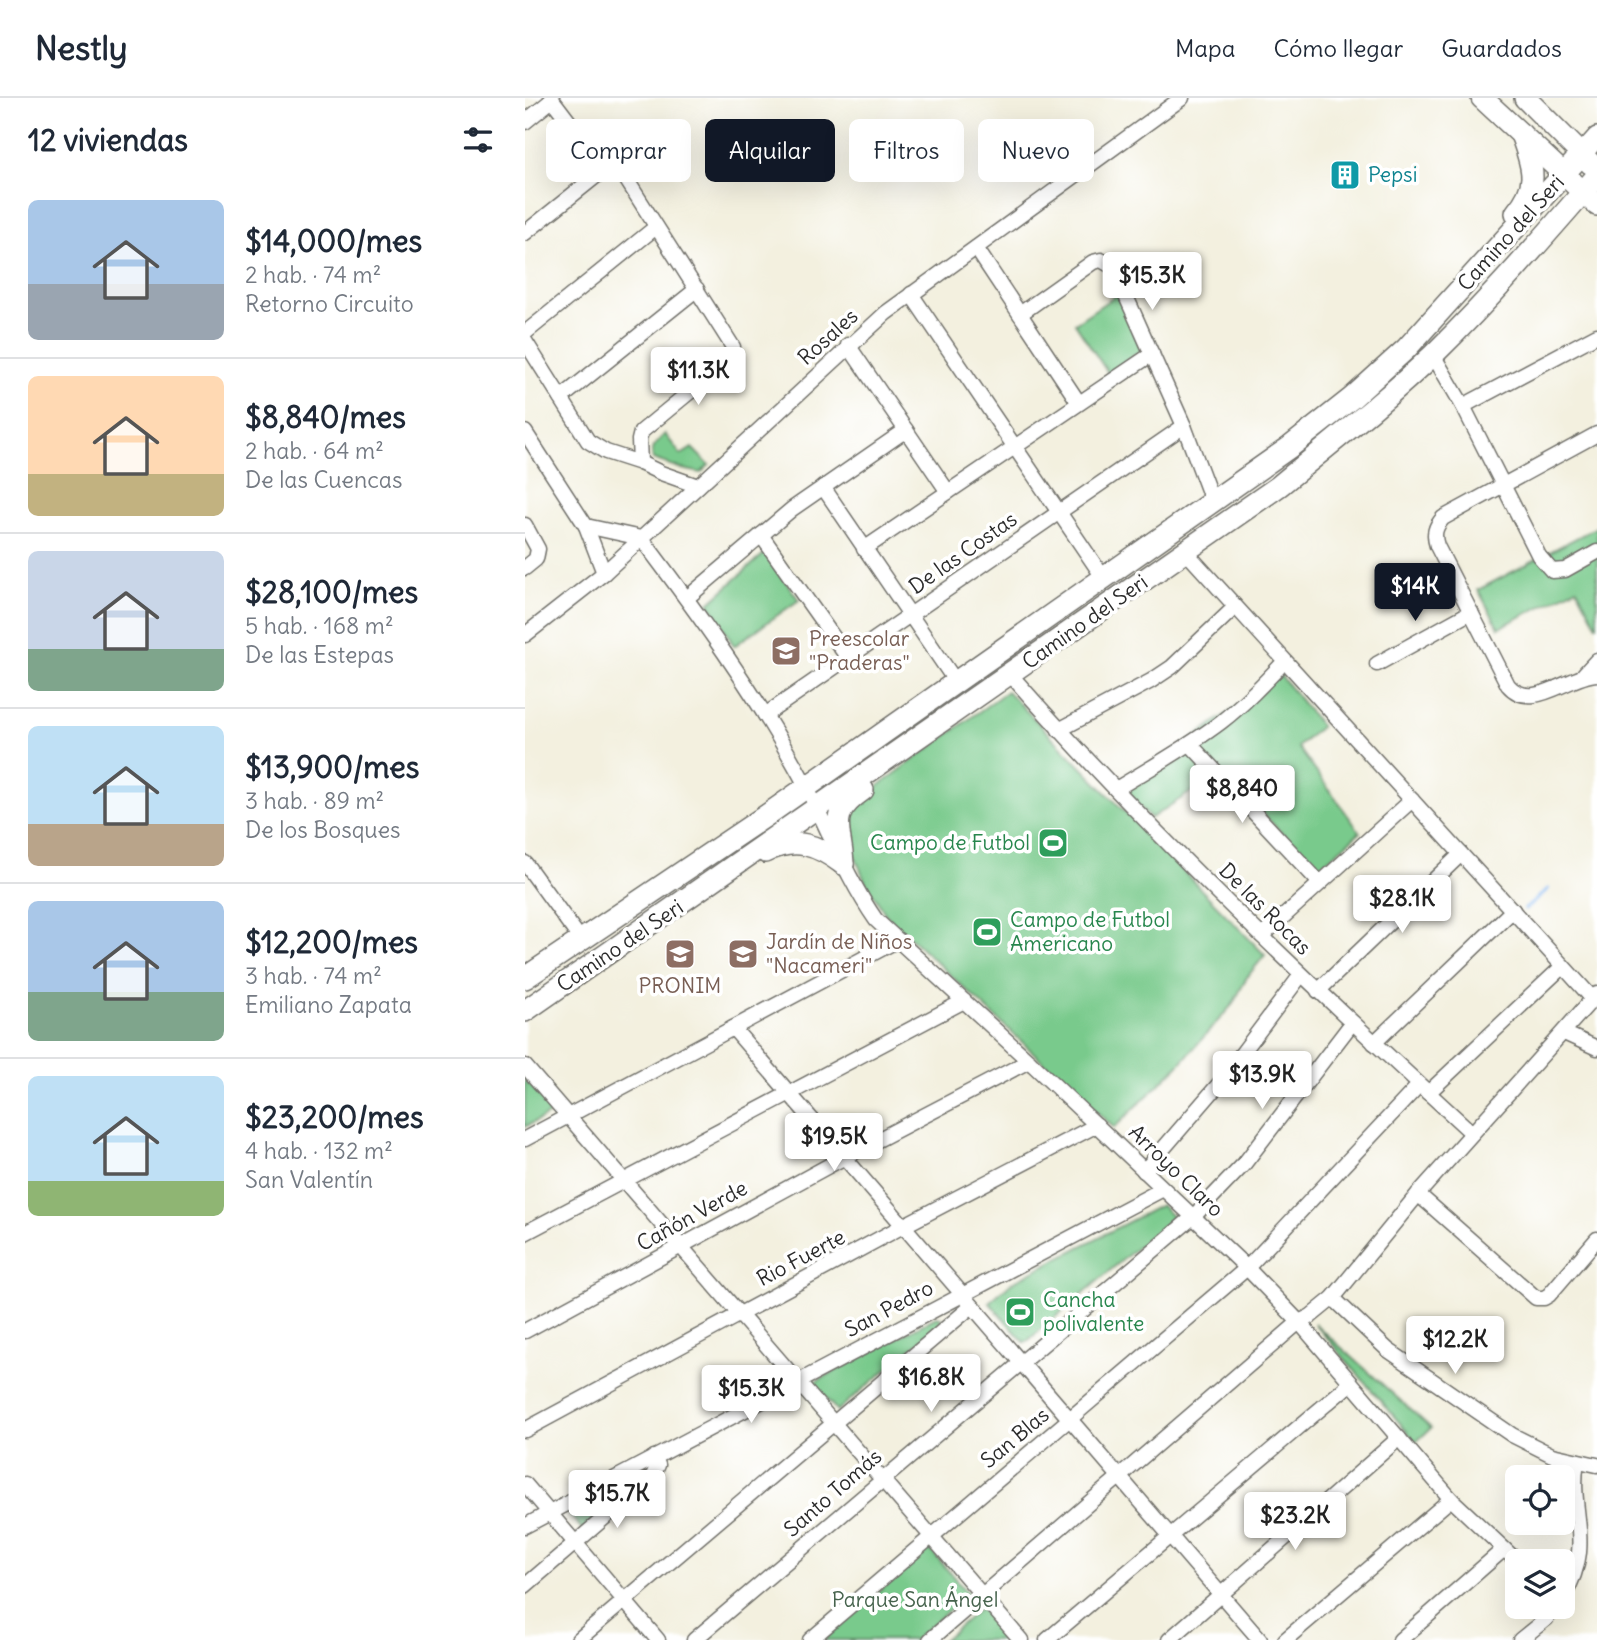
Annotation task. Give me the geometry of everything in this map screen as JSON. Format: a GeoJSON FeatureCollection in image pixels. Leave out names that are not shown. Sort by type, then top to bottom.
{"type":"FeatureCollection","features":[{"type":"Feature","properties":{"kind":"main road"},"geometry":{"type":"LineString","coordinates":[[1482,98],[1564,173],[1593,191]]}},
{"type":"Feature","properties":{"kind":"main road"},"geometry":{"type":"LineString","coordinates":[[1525,98],[1597,170]]}},
{"type":"Feature","properties":{"kind":"main road"},"geometry":{"type":"LineString","coordinates":[[1454,297],[1476,259],[1521,208],[1531,192],[1533,177],[1521,134]]}},
{"type":"Feature","properties":{"kind":"main road"},"geometry":{"type":"LineString","coordinates":[[1581,155],[1597,137]]}},
{"type":"Feature","properties":{"kind":"main road","name":"Camino del Seri"},"geometry":{"type":"LineString","coordinates":[[525,978],[806,786],[1290,447],[1352,398],[1406,349],[1581,155]]}},
{"type":"Feature","properties":{"kind":"main road","name":"Camino del Seri"},"geometry":{"type":"LineString","coordinates":[[525,1011],[1279,486],[1433,355],[1593,191]]}},
{"type":"Feature","properties":{"kind":"main road"},"geometry":{"type":"LineString","coordinates":[[843,864],[838,825],[843,806],[895,767],[909,744]]}},
{"type":"Feature","properties":{"kind":"main road"},"geometry":{"type":"LineString","coordinates":[[720,877],[771,849],[792,843],[820,848],[843,864]]}},
{"type":"Feature","properties":{"kind":"street","name":"Rosales"},"geometry":{"type":"LineString","coordinates":[[525,635],[604,573],[848,345],[911,294],[1182,98]]}},
{"type":"Feature","properties":{"kind":"street"},"geometry":{"type":"LineString","coordinates":[[525,122],[551,99],[567,119]]}},
{"type":"Feature","properties":{"kind":"street"},"geometry":{"type":"LineString","coordinates":[[525,233],[614,162],[618,164],[733,347],[732,357],[641,432],[640,463]]}},
{"type":"Feature","properties":{"kind":"street"},"geometry":{"type":"LineString","coordinates":[[525,334],[656,227]]}},
{"type":"Feature","properties":{"kind":"street"},"geometry":{"type":"LineString","coordinates":[[976,247],[1079,404]]}},
{"type":"Feature","properties":{"kind":"street"},"geometry":{"type":"LineString","coordinates":[[1020,314],[1093,262],[1107,261],[1113,267],[1184,426],[1213,503]]}},
{"type":"Feature","properties":{"kind":"street"},"geometry":{"type":"LineString","coordinates":[[561,398],[697,289]]}},
{"type":"Feature","properties":{"kind":"street"},"geometry":{"type":"LineString","coordinates":[[911,294],[1103,577]]}},
{"type":"Feature","properties":{"kind":"street"},"geometry":{"type":"LineString","coordinates":[[1463,406],[1597,335]]}},
{"type":"Feature","properties":{"kind":"street"},"geometry":{"type":"LineString","coordinates":[[525,341],[588,441],[606,452],[698,486]]}},
{"type":"Feature","properties":{"kind":"street"},"geometry":{"type":"LineString","coordinates":[[848,345],[948,492]]}},
{"type":"Feature","properties":{"kind":"street"},"geometry":{"type":"LineString","coordinates":[[864,549],[1152,354]]}},
{"type":"Feature","properties":{"kind":"street"},"geometry":{"type":"LineString","coordinates":[[1433,355],[1463,406],[1539,556],[1552,571],[1565,570],[1597,552]]}},
{"type":"Feature","properties":{"kind":"street","name":"De las Costas"},"geometry":{"type":"LineString","coordinates":[[765,715],[1184,426]]}},
{"type":"Feature","properties":{"kind":"street"},"geometry":{"type":"LineString","coordinates":[[687,598],[792,509],[906,430]]}},
{"type":"Feature","properties":{"kind":"street"},"geometry":{"type":"LineString","coordinates":[[525,432],[586,526],[604,573]]}},
{"type":"Feature","properties":{"kind":"street"},"geometry":{"type":"LineString","coordinates":[[1597,434],[1443,518],[1434,533],[1437,546],[1508,685],[1515,692],[1525,697],[1535,696],[1591,674],[1597,660]]}},
{"type":"Feature","properties":{"kind":"street"},"geometry":{"type":"LineString","coordinates":[[823,487],[956,681]]}},
{"type":"Feature","properties":{"kind":"street"},"geometry":{"type":"LineString","coordinates":[[525,525],[538,550],[535,559],[525,568]]}},
{"type":"Feature","properties":{"kind":"street"},"geometry":{"type":"LineString","coordinates":[[586,526],[641,538]]}},
{"type":"Feature","properties":{"kind":"street"},"geometry":{"type":"LineString","coordinates":[[761,535],[848,658]]}},
{"type":"Feature","properties":{"kind":"street","name":"Arroyo Claro"},"geometry":{"type":"LineString","coordinates":[[641,538],[687,598],[765,715],[806,786],[843,864],[876,920],[1029,1060],[1247,1268],[1299,1322],[1451,1499],[1504,1549]]}},
{"type":"Feature","properties":{"kind":"street"},"geometry":{"type":"LineString","coordinates":[[930,1640],[1299,1322],[1311,1316],[1333,1297],[1418,1194],[1595,997],[1563,966],[1186,552]]}},
{"type":"Feature","properties":{"kind":"street"},"geometry":{"type":"LineString","coordinates":[[1059,730],[1172,667],[1235,607]]}},
{"type":"Feature","properties":{"kind":"street"},"geometry":{"type":"LineString","coordinates":[[1377,664],[1471,612]]}},
{"type":"Feature","properties":{"kind":"street"},"geometry":{"type":"LineString","coordinates":[[1116,789],[1189,744],[1243,704],[1284,662]]}},
{"type":"Feature","properties":{"kind":"street","name":"De las Rocas"},"geometry":{"type":"LineString","coordinates":[[1010,674],[1116,789],[1301,975],[1472,1133]]}},
{"type":"Feature","properties":{"kind":"street"},"geometry":{"type":"LineString","coordinates":[[1189,744],[1319,882]]}},
{"type":"Feature","properties":{"kind":"street"},"geometry":{"type":"LineString","coordinates":[[1262,936],[1412,800]]}},
{"type":"Feature","properties":{"kind":"street"},"geometry":{"type":"LineString","coordinates":[[1318,991],[1461,854]]}},
{"type":"Feature","properties":{"kind":"street"},"geometry":{"type":"LineString","coordinates":[[526,866],[581,940]]}},
{"type":"Feature","properties":{"kind":"street"},"geometry":{"type":"LineString","coordinates":[[1374,1043],[1513,911]]}},
{"type":"Feature","properties":{"kind":"street"},"geometry":{"type":"LineString","coordinates":[[525,1139],[898,940]]}},
{"type":"Feature","properties":{"kind":"street","name":"San Blas"},"geometry":{"type":"LineString","coordinates":[[810,1640],[1247,1268],[1424,1089],[1563,966]]}},
{"type":"Feature","properties":{"kind":"street"},"geometry":{"type":"LineString","coordinates":[[1144,1171],[1219,1084],[1301,975]]}},
{"type":"Feature","properties":{"kind":"street"},"geometry":{"type":"LineString","coordinates":[[525,1233],[964,1001]]}},
{"type":"Feature","properties":{"kind":"street","name":"Santo Tomás"},"geometry":{"type":"LineString","coordinates":[[694,1640],[1193,1217],[1244,1164],[1352,1023]]}},
{"type":"Feature","properties":{"kind":"street"},"geometry":{"type":"LineString","coordinates":[[733,1028],[1260,1640]]}},
{"type":"Feature","properties":{"kind":"street"},"geometry":{"type":"LineString","coordinates":[[1563,1033],[1597,1048]]}},
{"type":"Feature","properties":{"kind":"street","name":"Cañón Verde"},"geometry":{"type":"LineString","coordinates":[[525,1331],[843,1157],[1029,1060]]}},
{"type":"Feature","properties":{"kind":"street"},"geometry":{"type":"LineString","coordinates":[[525,1066],[1021,1640]]}},
{"type":"Feature","properties":{"kind":"street","name":"Rio Fuerte"},"geometry":{"type":"LineString","coordinates":[[525,1430],[903,1226],[1097,1125]]}},
{"type":"Feature","properties":{"kind":"street","name":"San Pedro"},"geometry":{"type":"LineString","coordinates":[[525,1526],[1163,1189]]}},
{"type":"Feature","properties":{"kind":"street"},"geometry":{"type":"LineString","coordinates":[[1418,1194],[1536,1298],[1549,1295],[1597,1239]]}},
{"type":"Feature","properties":{"kind":"street"},"geometry":{"type":"LineString","coordinates":[[1333,1297],[1388,1350],[1491,1422],[1534,1448],[1597,1465]]}},
{"type":"Feature","properties":{"kind":"street"},"geometry":{"type":"LineString","coordinates":[[578,1640],[972,1306]]}},
{"type":"Feature","properties":{"kind":"street"},"geometry":{"type":"LineString","coordinates":[[1047,1640],[1350,1383]]}},
{"type":"Feature","properties":{"kind":"street"},"geometry":{"type":"LineString","coordinates":[[1169,1640],[1399,1438]]}},
{"type":"Feature","properties":{"kind":"street"},"geometry":{"type":"LineString","coordinates":[[525,1586],[653,1476],[658,1465],[654,1457]]}},
{"type":"Feature","properties":{"kind":"street"},"geometry":{"type":"LineString","coordinates":[[1575,1566],[1581,1547],[1577,1461]]}},
{"type":"Feature","properties":{"kind":"street"},"geometry":{"type":"LineString","coordinates":[[525,1484],[658,1640]]}},
{"type":"Feature","properties":{"kind":"street"},"geometry":{"type":"LineString","coordinates":[[1285,1640],[1451,1499]]}},
{"type":"Feature","properties":{"kind":"street"},"geometry":{"type":"LineString","coordinates":[[1400,1640],[1504,1549]]}},
{"type":"Feature","properties":{"kind":"street"},"geometry":{"type":"LineString","coordinates":[[1520,1640],[1546,1619]]}},
{"type":"Feature","properties":{"kind":"green space"},"geometry":{"type":"Polygon","coordinates":[[[1118,294],[1142,350],[1108,373],[1075,323],[1118,294]]]}},
{"type":"Feature","properties":{"kind":"green space"},"geometry":{"type":"Polygon","coordinates":[[[665,434],[681,455],[692,448],[709,465],[701,473],[653,459],[653,448],[665,434]]]}},
{"type":"Feature","properties":{"kind":"green space"},"geometry":{"type":"Polygon","coordinates":[[[1597,527],[1597,626],[1577,588],[1499,628],[1478,590],[1597,527]]]}},
{"type":"Feature","properties":{"kind":"green space"},"geometry":{"type":"Polygon","coordinates":[[[765,553],[799,600],[734,646],[709,603],[765,553]]]}},
{"type":"Feature","properties":{"kind":"green space"},"geometry":{"type":"Polygon","coordinates":[[[1280,675],[1321,726],[1298,747],[1360,832],[1317,869],[1222,772],[1151,818],[1122,790],[1280,675]]]}},
{"type":"Feature","properties":{"kind":"green space"},"geometry":{"type":"Polygon","coordinates":[[[1007,691],[1265,955],[1247,977],[1233,1004],[1178,1066],[1114,1128],[886,915],[865,881],[845,831],[854,804],[1007,691]]]}},
{"type":"Feature","properties":{"kind":"green space"},"geometry":{"type":"Polygon","coordinates":[[[525,1079],[554,1112],[525,1127],[525,1079]]]}},
{"type":"Feature","properties":{"kind":"green space"},"geometry":{"type":"Polygon","coordinates":[[[1161,1205],[1173,1217],[1025,1343],[989,1302],[1012,1282],[1161,1205]]]}},
{"type":"Feature","properties":{"kind":"green space"},"geometry":{"type":"Polygon","coordinates":[[[936,1317],[941,1318],[941,1324],[837,1411],[813,1383],[936,1317]]]}},
{"type":"Feature","properties":{"kind":"green space"},"geometry":{"type":"Polygon","coordinates":[[[1314,1323],[1431,1428],[1416,1442],[1314,1323]]]}},
{"type":"Feature","properties":{"kind":"green space"},"geometry":{"type":"Polygon","coordinates":[[[633,1480],[636,1481],[583,1530],[567,1512],[633,1480]]]}},
{"type":"Feature","properties":{"kind":"green space","name":"Parque San Ángel"},"geometry":{"type":"Polygon","coordinates":[[[929,1548],[968,1594],[914,1640],[823,1640],[929,1548]]]}},
{"type":"Feature","properties":{"kind":"green space"},"geometry":{"type":"Polygon","coordinates":[[[979,1609],[1009,1640],[943,1640],[979,1609]]]}},
{"type":"Feature","properties":{"kind":"waterway"},"geometry":{"type":"LineString","coordinates":[[1525,909],[1548,889]]}},
{"type":"Feature","properties":{"kind":"place","name":"Pepsi"},"geometry":{"type":"Point","coordinates":[1345,175]}},
{"type":"Feature","properties":{"kind":"place","name":"Preescolar \"Praderas\""},"geometry":{"type":"Point","coordinates":[786,651]}},
{"type":"Feature","properties":{"kind":"place","name":"Campo de Futbol"},"geometry":{"type":"Point","coordinates":[1053,843]}},
{"type":"Feature","properties":{"kind":"place","name":"Campo de Futbol Americano"},"geometry":{"type":"Point","coordinates":[987,932]}},
{"type":"Feature","properties":{"kind":"place","name":"PRONIM"},"geometry":{"type":"Point","coordinates":[680,954]}},
{"type":"Feature","properties":{"kind":"place","name":"Jardín de Niños \"Nacameri\""},"geometry":{"type":"Point","coordinates":[743,954]}},
{"type":"Feature","properties":{"kind":"place","name":"Cancha polivalente"},"geometry":{"type":"Point","coordinates":[1020,1312]}}]}
